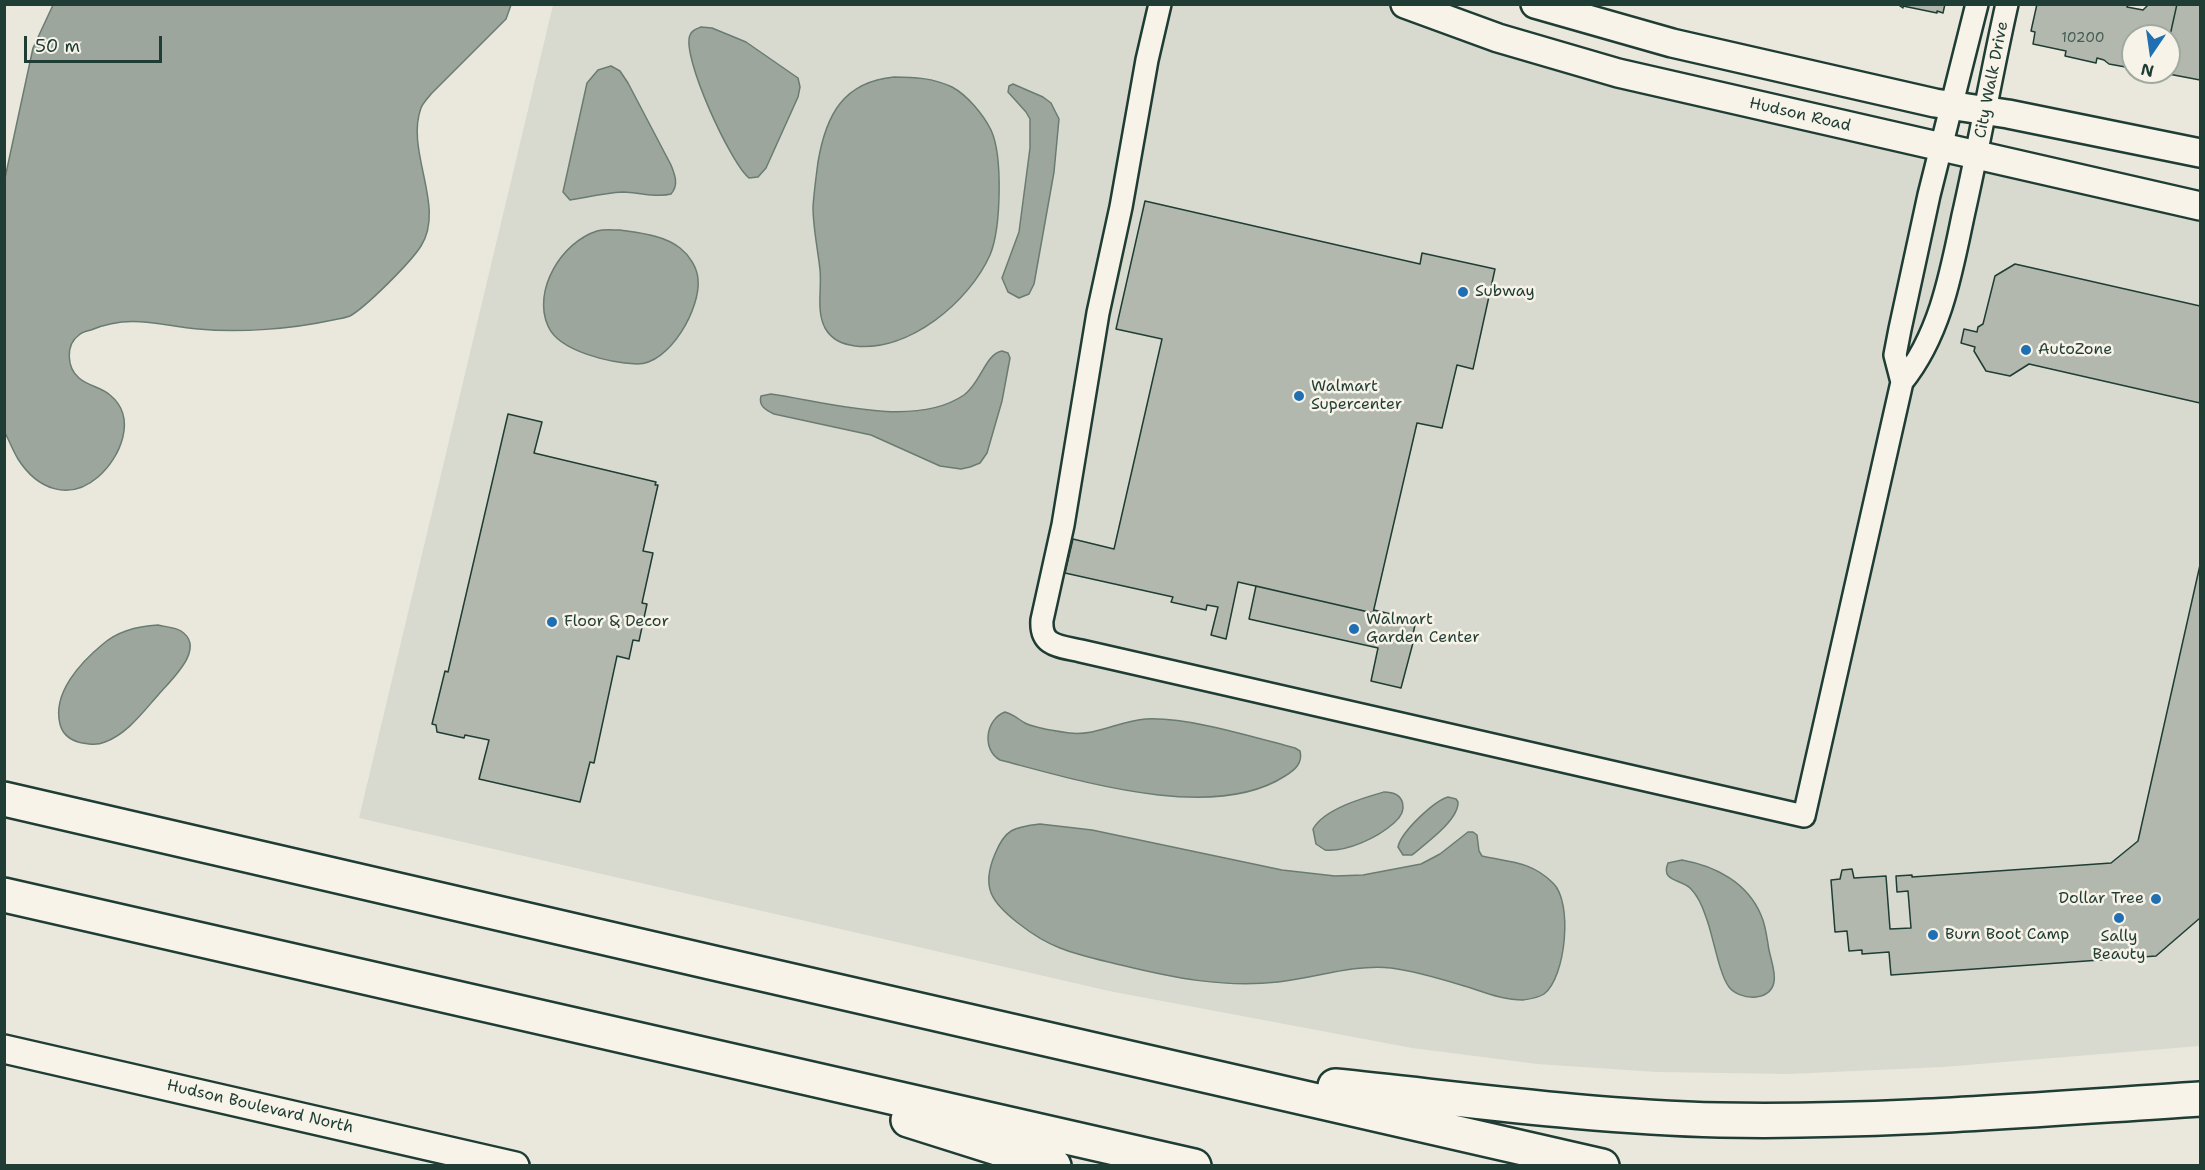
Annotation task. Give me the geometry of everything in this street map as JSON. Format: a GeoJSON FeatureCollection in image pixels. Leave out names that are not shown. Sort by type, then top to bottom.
{"type":"FeatureCollection","features":[{"type":"Feature","properties":{"kind":"highway"},"geometry":{"type":"LineString","coordinates":[[4,798],[1602,1166]]}},
{"type":"Feature","properties":{"kind":"highway"},"geometry":{"type":"LineString","coordinates":[[4,895],[1194,1166]]}},
{"type":"Feature","properties":{"kind":"highway"},"geometry":{"type":"LineString","coordinates":[[724,1058],[1054,1166]]}},
{"type":"Feature","properties":{"kind":"highway"},"geometry":{"type":"LineString","coordinates":[[1193,1071],[1581,1112],[1718,1120],[1896,1118],[2200,1099]]}},
{"type":"Feature","properties":{"kind":"street"},"geometry":{"type":"LineString","coordinates":[[1160,4],[1098,313],[1063,525],[1042,620],[1044,636],[1050,643],[1804,816],[1902,382]]}},
{"type":"Feature","properties":{"kind":"street","name":"Hudson Road"},"geometry":{"type":"LineString","coordinates":[[1405,4],[1498,38],[1566,59],[1659,83],[2200,206]]}},
{"type":"Feature","properties":{"kind":"street"},"geometry":{"type":"LineString","coordinates":[[1535,4],[1672,43],[1952,105],[2200,153]]}},
{"type":"Feature","properties":{"kind":"street","name":"City Walk Drive"},"geometry":{"type":"LineString","coordinates":[[1902,382],[1895,355],[1929,195],[1977,4]]}},
{"type":"Feature","properties":{"kind":"street","name":"City Walk Drive"},"geometry":{"type":"LineString","coordinates":[[1902,382],[1918,362],[1936,321],[1954,259],[2007,4]]}},
{"type":"Feature","properties":{"kind":"street","name":"Hudson Boulevard North"},"geometry":{"type":"LineString","coordinates":[[4,1049],[515,1166]]}},
{"type":"Feature","properties":{"kind":"shaded area"},"geometry":{"type":"Polygon","coordinates":[[[53,5],[511,5],[506,19],[431,94],[421,108],[417,125],[428,197],[428,231],[421,246],[388,284],[350,316],[301,326],[214,330],[131,322],[105,325],[80,334],[71,345],[69,356],[72,368],[83,381],[103,390],[118,404],[123,415],[123,437],[113,459],[98,477],[87,485],[65,490],[54,489],[34,478],[18,459],[4,431],[5,178],[33,48],[53,5]]]}},
{"type":"Feature","properties":{"kind":"shaded area"},"geometry":{"type":"Polygon","coordinates":[[[553,5],[1405,5],[1498,38],[2200,206],[2200,1046],[1943,1067],[1789,1074],[1656,1072],[1537,1064],[1412,1048],[1109,991],[359,818],[553,5]]]}},
{"type":"Feature","properties":{"kind":"shaded area"},"geometry":{"type":"Polygon","coordinates":[[[701,27],[712,28],[746,42],[798,78],[800,87],[798,97],[766,168],[758,177],[749,178],[741,169],[720,132],[700,86],[689,47],[691,33],[701,27]]]}},
{"type":"Feature","properties":{"kind":"shaded area"},"geometry":{"type":"Polygon","coordinates":[[[611,66],[620,71],[628,83],[671,165],[676,184],[671,194],[623,192],[570,200],[563,192],[587,83],[598,70],[611,66]]]}},
{"type":"Feature","properties":{"kind":"shaded area"},"geometry":{"type":"Polygon","coordinates":[[[894,77],[923,79],[952,87],[969,100],[984,118],[995,142],[999,174],[994,243],[990,255],[968,290],[935,320],[896,341],[875,346],[855,346],[842,343],[831,336],[822,321],[820,270],[813,207],[818,162],[826,130],[840,104],[862,86],[876,80],[894,77]]]}},
{"type":"Feature","properties":{"kind":"shaded area"},"geometry":{"type":"Polygon","coordinates":[[[1013,84],[1051,103],[1059,119],[1054,172],[1034,284],[1029,294],[1019,298],[1008,292],[1002,278],[1019,232],[1030,148],[1030,119],[1008,92],[1009,86],[1013,84]]]}},
{"type":"Feature","properties":{"kind":"shaded area"},"geometry":{"type":"Polygon","coordinates":[[[600,230],[620,230],[652,235],[674,244],[689,258],[698,279],[698,291],[689,319],[672,345],[649,362],[637,364],[614,361],[574,349],[554,335],[548,326],[544,312],[547,283],[553,269],[572,245],[600,230]]]}},
{"type":"Feature","properties":{"kind":"shaded area"},"geometry":{"type":"Polygon","coordinates":[[[1002,351],[1008,353],[1010,358],[1002,401],[987,453],[980,463],[961,469],[940,466],[871,435],[774,414],[761,402],[761,396],[771,394],[870,410],[896,412],[921,410],[944,405],[964,395],[975,383],[991,357],[1002,351]]]}},
{"type":"Feature","properties":{"kind":"shaded area"},"geometry":{"type":"Polygon","coordinates":[[[158,625],[179,630],[188,638],[189,655],[178,672],[134,722],[113,738],[92,744],[78,742],[64,733],[60,724],[60,701],[70,679],[78,669],[109,639],[137,628],[158,625]]]}},
{"type":"Feature","properties":{"kind":"shaded area"},"geometry":{"type":"Polygon","coordinates":[[[1005,712],[1035,727],[1070,733],[1089,732],[1146,719],[1182,721],[1295,748],[1300,751],[1301,755],[1297,766],[1289,774],[1255,790],[1221,796],[1183,797],[1144,793],[1067,778],[1000,760],[990,749],[988,734],[994,721],[1005,712]]]}},
{"type":"Feature","properties":{"kind":"shaded area"},"geometry":{"type":"Polygon","coordinates":[[[1384,792],[1397,795],[1403,807],[1399,818],[1387,829],[1370,839],[1343,849],[1325,850],[1316,844],[1313,829],[1318,822],[1345,805],[1384,792]]]}},
{"type":"Feature","properties":{"kind":"shaded area"},"geometry":{"type":"Polygon","coordinates":[[[1448,797],[1458,802],[1457,809],[1447,824],[1412,855],[1403,855],[1398,847],[1405,833],[1427,811],[1448,797]]]}},
{"type":"Feature","properties":{"kind":"shaded area"},"geometry":{"type":"Polygon","coordinates":[[[1040,824],[1092,830],[1282,870],[1335,876],[1363,875],[1421,864],[1440,854],[1468,832],[1473,832],[1477,835],[1482,856],[1528,866],[1553,883],[1563,906],[1565,922],[1558,972],[1552,985],[1544,994],[1515,1000],[1426,975],[1391,968],[1363,968],[1278,982],[1238,984],[1180,978],[1091,958],[1054,946],[1033,934],[1001,908],[991,893],[989,876],[991,866],[1003,839],[1017,828],[1040,824]]]}},
{"type":"Feature","properties":{"kind":"shaded area"},"geometry":{"type":"Polygon","coordinates":[[[1682,860],[1706,866],[1729,877],[1755,903],[1764,924],[1774,971],[1774,982],[1767,993],[1754,997],[1740,995],[1725,981],[1709,925],[1698,899],[1687,886],[1667,874],[1668,863],[1682,860]]]}},
{"type":"Feature","properties":{"kind":"building"},"geometry":{"type":"Polygon","coordinates":[[[1897,4],[1945,4],[1943,13],[1937,11],[1937,13],[1903,6],[1903,8],[1897,4]]]}},
{"type":"Feature","properties":{"kind":"building"},"geometry":{"type":"Polygon","coordinates":[[[2037,4],[2128,4],[2127,7],[2143,10],[2149,4],[2177,4],[2173,24],[2121,24],[2121,66],[2109,64],[2097,58],[2096,63],[2065,56],[2066,51],[2033,44],[2035,32],[2031,31],[2037,4]]]}},
{"type":"Feature","properties":{"kind":"building"},"geometry":{"type":"Polygon","coordinates":[[[2177,4],[2200,4],[2200,80],[2181,76],[2181,24],[2173,24],[2177,4]]]}},
{"type":"Feature","properties":{"kind":"building","name":"Walmart Supercenter"},"geometry":{"type":"Polygon","coordinates":[[[1145,201],[1420,264],[1422,253],[1495,269],[1473,369],[1457,365],[1442,428],[1417,423],[1373,613],[1238,582],[1226,639],[1211,635],[1218,607],[1207,605],[1206,610],[1171,602],[1173,597],[1065,573],[1073,539],[1114,549],[1162,339],[1116,329],[1145,201]]]}},
{"type":"Feature","properties":{"kind":"building"},"geometry":{"type":"Polygon","coordinates":[[[2015,264],[2200,306],[2200,403],[2029,364],[2010,376],[1986,371],[1974,351],[1975,347],[1961,343],[1964,329],[1977,332],[1978,327],[1983,324],[1995,276],[2015,264]]]}},
{"type":"Feature","properties":{"kind":"building","name":"Floor & Decor"},"geometry":{"type":"Polygon","coordinates":[[[508,414],[542,422],[534,453],[656,482],[655,485],[658,485],[643,551],[653,553],[642,603],[647,604],[639,641],[633,640],[629,659],[617,656],[594,763],[590,762],[580,802],[479,779],[489,740],[465,735],[464,738],[437,732],[436,725],[432,724],[445,671],[448,672],[508,414]]]}},
{"type":"Feature","properties":{"kind":"building"},"geometry":{"type":"Polygon","coordinates":[[[2200,565],[2200,918],[2156,956],[1891,975],[1889,952],[1862,954],[1862,950],[1849,951],[1847,931],[1835,932],[1831,880],[1840,879],[1842,870],[1852,869],[1854,878],[1886,876],[1890,929],[1911,928],[1908,891],[1897,892],[1896,876],[1912,875],[1912,877],[2111,863],[2138,841],[2200,565]]]}},
{"type":"Feature","properties":{"kind":"building","name":"Walmart Garden Center"},"geometry":{"type":"Polygon","coordinates":[[[1256,586],[1373,613],[1374,610],[1416,620],[1412,639],[1414,639],[1401,688],[1371,681],[1378,648],[1249,619],[1256,586]]]}},
{"type":"Feature","properties":{"kind":"place","name":"Subway"},"geometry":{"type":"Point","coordinates":[1463,292]}},
{"type":"Feature","properties":{"kind":"place","name":"AutoZone"},"geometry":{"type":"Point","coordinates":[2026,350]}},
{"type":"Feature","properties":{"kind":"place","name":"Walmart Supercenter"},"geometry":{"type":"Point","coordinates":[1299,396]}},
{"type":"Feature","properties":{"kind":"place","name":"Floor & Decor"},"geometry":{"type":"Point","coordinates":[552,622]}},
{"type":"Feature","properties":{"kind":"place","name":"Walmart Garden Center"},"geometry":{"type":"Point","coordinates":[1354,629]}},
{"type":"Feature","properties":{"kind":"place","name":"Dollar Tree"},"geometry":{"type":"Point","coordinates":[2156,899]}},
{"type":"Feature","properties":{"kind":"place","name":"Sally Beauty"},"geometry":{"type":"Point","coordinates":[2119,918]}},
{"type":"Feature","properties":{"kind":"place","name":"Burn Boot Camp"},"geometry":{"type":"Point","coordinates":[1933,935]}}]}
